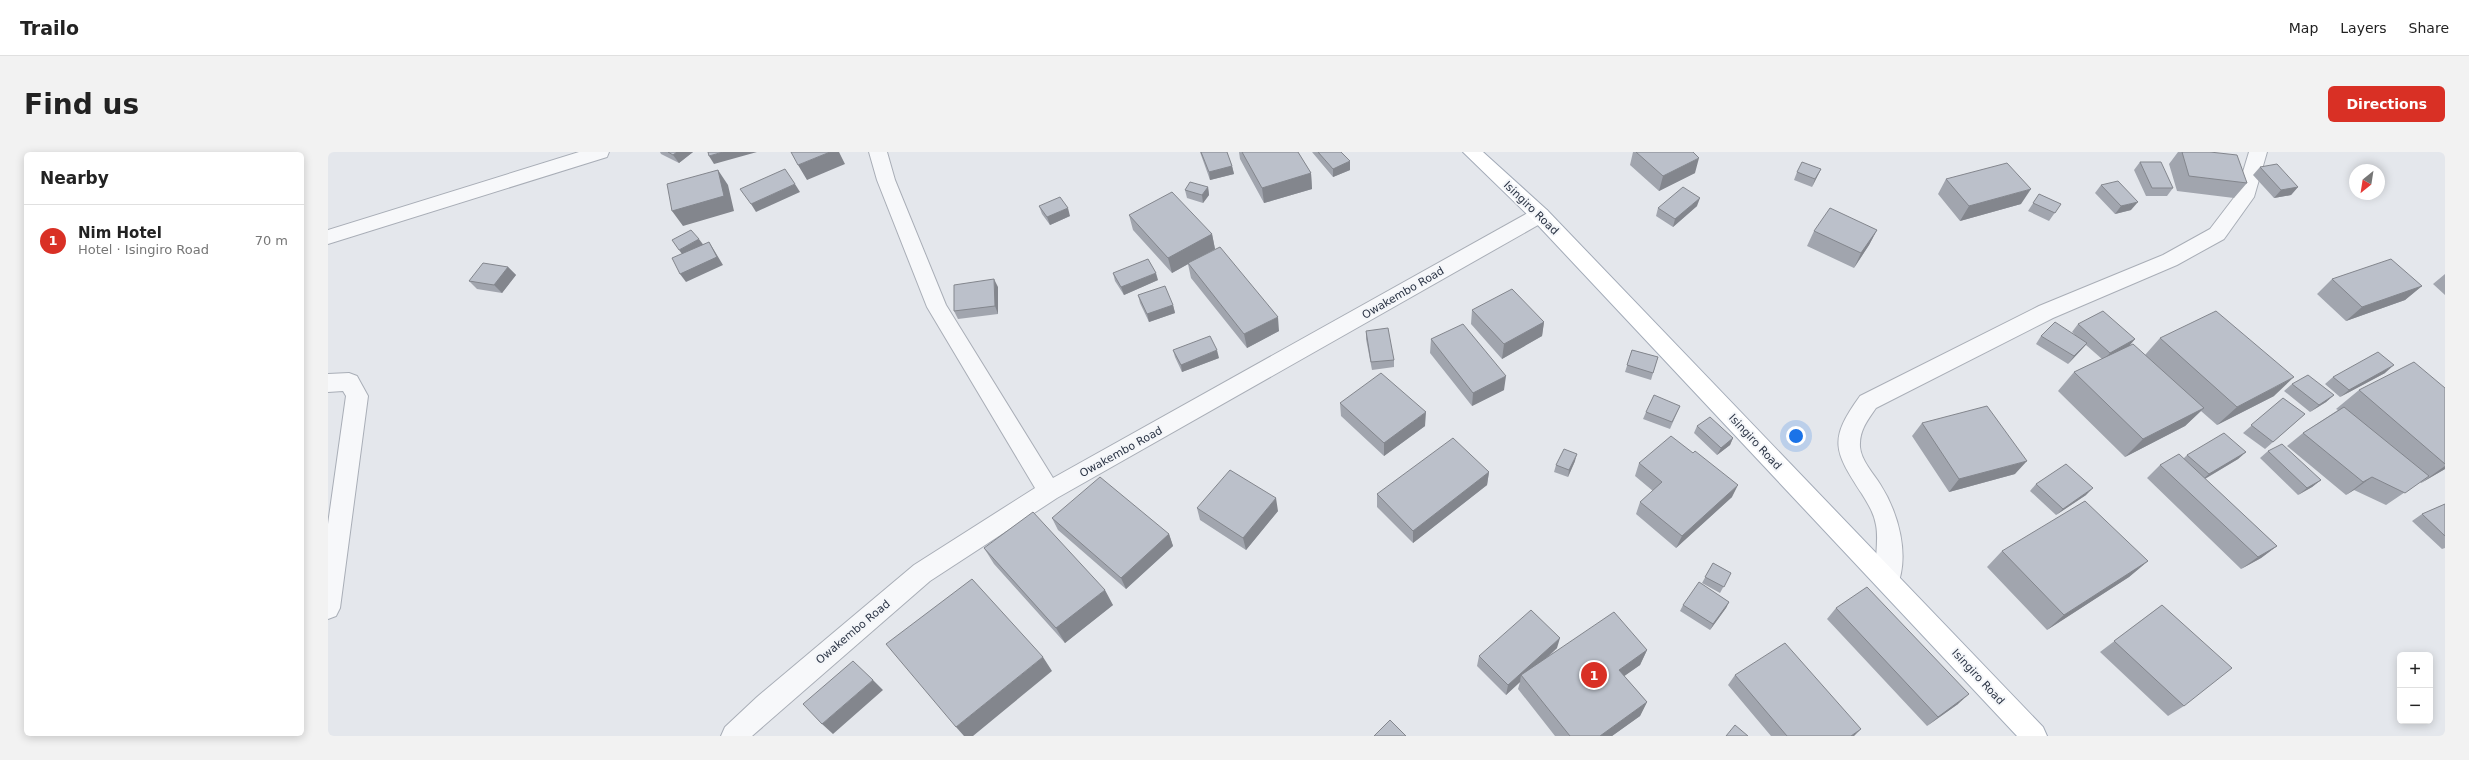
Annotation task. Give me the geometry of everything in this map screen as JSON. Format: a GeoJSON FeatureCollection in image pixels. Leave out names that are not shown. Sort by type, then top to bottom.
{"type":"FeatureCollection","features":[{"type":"Feature","properties":{"kind":"main road","name":"Isingiro Road"},"geometry":{"type":"LineString","coordinates":[[1472,152],[1540,215],[2034,736]]}},
{"type":"Feature","properties":{"kind":"street"},"geometry":{"type":"LineString","coordinates":[[328,237],[375,224],[600,152]]}},
{"type":"Feature","properties":{"kind":"street"},"geometry":{"type":"LineString","coordinates":[[878,152],[886,180],[937,307],[1049,491]]}},
{"type":"Feature","properties":{"kind":"street"},"geometry":{"type":"LineString","coordinates":[[1888,581],[1890,540],[1885,515],[1852,462],[1848,436],[1855,417],[1868,402],[2046,312],[2170,260],[2217,234],[2245,197],[2258,152]]}},
{"type":"Feature","properties":{"kind":"street","name":"Owakembo Road"},"geometry":{"type":"LineString","coordinates":[[734,736],[766,706],[922,573],[1049,491],[1540,215]]}},
{"type":"Feature","properties":{"kind":"street"},"geometry":{"type":"LineString","coordinates":[[328,383],[349,382],[357,396],[328,608]]}},
{"type":"Feature","properties":{"kind":"building"},"geometry":{"type":"Polygon","coordinates":[[[668,152],[677,152],[673,155],[668,152]]]}},
{"type":"Feature","properties":{"kind":"building"},"geometry":{"type":"Polygon","coordinates":[[[708,152],[723,152],[709,156],[708,152]]]}},
{"type":"Feature","properties":{"kind":"building"},"geometry":{"type":"Polygon","coordinates":[[[791,152],[830,152],[798,165],[791,152]]]}},
{"type":"Feature","properties":{"kind":"building"},"geometry":{"type":"Polygon","coordinates":[[[1201,152],[1227,152],[1232,166],[1209,172],[1201,152]]]}},
{"type":"Feature","properties":{"kind":"building"},"geometry":{"type":"Polygon","coordinates":[[[1242,152],[1298,152],[1311,173],[1262,188],[1242,152]]]}},
{"type":"Feature","properties":{"kind":"building"},"geometry":{"type":"Polygon","coordinates":[[[1318,152],[1341,152],[1350,161],[1333,169],[1318,152]]]}},
{"type":"Feature","properties":{"kind":"building"},"geometry":{"type":"Polygon","coordinates":[[[1636,152],[1693,152],[1699,158],[1663,176],[1636,152]]]}},
{"type":"Feature","properties":{"kind":"building"},"geometry":{"type":"Polygon","coordinates":[[[2182,152],[2210,152],[2237,155],[2247,183],[2189,176],[2182,152]]]}},
{"type":"Feature","properties":{"kind":"building"},"geometry":{"type":"Polygon","coordinates":[[[1802,162],[1821,169],[1815,179],[1797,172],[1802,162]]]}},
{"type":"Feature","properties":{"kind":"building"},"geometry":{"type":"Polygon","coordinates":[[[2140,162],[2161,162],[2173,188],[2152,188],[2140,162]]]}},
{"type":"Feature","properties":{"kind":"building"},"geometry":{"type":"Polygon","coordinates":[[[2007,163],[2031,189],[1969,206],[1946,179],[2007,163]]]}},
{"type":"Feature","properties":{"kind":"building"},"geometry":{"type":"Polygon","coordinates":[[[2277,164],[2298,187],[2281,190],[2260,167],[2277,164]]]}},
{"type":"Feature","properties":{"kind":"building"},"geometry":{"type":"Polygon","coordinates":[[[785,169],[795,184],[751,204],[740,189],[785,169]]]}},
{"type":"Feature","properties":{"kind":"building"},"geometry":{"type":"Polygon","coordinates":[[[718,170],[724,196],[672,211],[667,184],[718,170]]]}},
{"type":"Feature","properties":{"kind":"building"},"geometry":{"type":"Polygon","coordinates":[[[2118,181],[2138,202],[2121,206],[2101,185],[2118,181]]]}},
{"type":"Feature","properties":{"kind":"building"},"geometry":{"type":"Polygon","coordinates":[[[1190,182],[1208,187],[1202,195],[1185,190],[1190,182]]]}},
{"type":"Feature","properties":{"kind":"building"},"geometry":{"type":"Polygon","coordinates":[[[1683,187],[1700,198],[1675,219],[1658,208],[1683,187]]]}},
{"type":"Feature","properties":{"kind":"building"},"geometry":{"type":"Polygon","coordinates":[[[1172,192],[1212,234],[1168,258],[1129,215],[1172,192]]]}},
{"type":"Feature","properties":{"kind":"building"},"geometry":{"type":"Polygon","coordinates":[[[2039,194],[2061,204],[2055,213],[2033,203],[2039,194]]]}},
{"type":"Feature","properties":{"kind":"building"},"geometry":{"type":"Polygon","coordinates":[[[1060,197],[1068,208],[1047,217],[1039,206],[1060,197]]]}},
{"type":"Feature","properties":{"kind":"building"},"geometry":{"type":"Polygon","coordinates":[[[1830,208],[1877,230],[1861,253],[1814,231],[1830,208]]]}},
{"type":"Feature","properties":{"kind":"building"},"geometry":{"type":"Polygon","coordinates":[[[691,230],[699,239],[679,250],[672,240],[691,230]]]}},
{"type":"Feature","properties":{"kind":"building"},"geometry":{"type":"Polygon","coordinates":[[[709,242],[717,257],[680,274],[672,258],[709,242]]]}},
{"type":"Feature","properties":{"kind":"building"},"geometry":{"type":"Polygon","coordinates":[[[1220,247],[1278,317],[1244,334],[1188,263],[1220,247]]]}},
{"type":"Feature","properties":{"kind":"building"},"geometry":{"type":"Polygon","coordinates":[[[1148,259],[1156,273],[1121,287],[1113,273],[1148,259]]]}},
{"type":"Feature","properties":{"kind":"building"},"geometry":{"type":"Polygon","coordinates":[[[2391,259],[2422,286],[2362,307],[2332,279],[2391,259]]]}},
{"type":"Feature","properties":{"kind":"building"},"geometry":{"type":"Polygon","coordinates":[[[483,263],[508,267],[494,285],[469,281],[483,263]]]}},
{"type":"Feature","properties":{"kind":"building"},"geometry":{"type":"Polygon","coordinates":[[[994,279],[995,306],[954,311],[954,285],[994,279]]]}},
{"type":"Feature","properties":{"kind":"building"},"geometry":{"type":"Polygon","coordinates":[[[1165,286],[1173,305],[1147,314],[1138,295],[1165,286]]]}},
{"type":"Feature","properties":{"kind":"building"},"geometry":{"type":"Polygon","coordinates":[[[1512,289],[1544,322],[1504,344],[1472,310],[1512,289]]]}},
{"type":"Feature","properties":{"kind":"building"},"geometry":{"type":"Polygon","coordinates":[[[2103,311],[2135,339],[2110,353],[2078,324],[2103,311]]]}},
{"type":"Feature","properties":{"kind":"building"},"geometry":{"type":"Polygon","coordinates":[[[2216,311],[2294,377],[2237,407],[2160,338],[2216,311]]]}},
{"type":"Feature","properties":{"kind":"building"},"geometry":{"type":"Polygon","coordinates":[[[2055,322],[2087,343],[2074,356],[2041,336],[2055,322]]]}},
{"type":"Feature","properties":{"kind":"building"},"geometry":{"type":"Polygon","coordinates":[[[1463,324],[1506,376],[1473,393],[1431,339],[1463,324]]]}},
{"type":"Feature","properties":{"kind":"building"},"geometry":{"type":"Polygon","coordinates":[[[1388,328],[1394,360],[1371,362],[1366,331],[1388,328]]]}},
{"type":"Feature","properties":{"kind":"building"},"geometry":{"type":"Polygon","coordinates":[[[1210,336],[1217,350],[1181,365],[1173,350],[1210,336]]]}},
{"type":"Feature","properties":{"kind":"building"},"geometry":{"type":"Polygon","coordinates":[[[2133,344],[2204,408],[2143,439],[2074,372],[2133,344]]]}},
{"type":"Feature","properties":{"kind":"building"},"geometry":{"type":"Polygon","coordinates":[[[1632,350],[1658,357],[1653,373],[1627,365],[1632,350]]]}},
{"type":"Feature","properties":{"kind":"building"},"geometry":{"type":"Polygon","coordinates":[[[2378,352],[2394,365],[2349,390],[2333,377],[2378,352]]]}},
{"type":"Feature","properties":{"kind":"building"},"geometry":{"type":"Polygon","coordinates":[[[2414,362],[2445,388],[2445,464],[2359,390],[2414,362]]]}},
{"type":"Feature","properties":{"kind":"building"},"geometry":{"type":"Polygon","coordinates":[[[1381,373],[1426,412],[1384,443],[1340,403],[1381,373]]]}},
{"type":"Feature","properties":{"kind":"building"},"geometry":{"type":"Polygon","coordinates":[[[2308,375],[2334,395],[2319,405],[2292,384],[2308,375]]]}},
{"type":"Feature","properties":{"kind":"building"},"geometry":{"type":"Polygon","coordinates":[[[1654,395],[1680,406],[1672,422],[1646,412],[1654,395]]]}},
{"type":"Feature","properties":{"kind":"building"},"geometry":{"type":"Polygon","coordinates":[[[2283,398],[2305,414],[2273,442],[2251,425],[2283,398]]]}},
{"type":"Feature","properties":{"kind":"building"},"geometry":{"type":"Polygon","coordinates":[[[1987,406],[2027,461],[1959,479],[1922,423],[1987,406]]]}},
{"type":"Feature","properties":{"kind":"building"},"geometry":{"type":"Polygon","coordinates":[[[2344,407],[2429,476],[2405,493],[2372,477],[2363,482],[2303,433],[2344,407]]]}},
{"type":"Feature","properties":{"kind":"building"},"geometry":{"type":"Polygon","coordinates":[[[1710,417],[1733,438],[1721,448],[1697,426],[1710,417]]]}},
{"type":"Feature","properties":{"kind":"building"},"geometry":{"type":"Polygon","coordinates":[[[2224,433],[2246,452],[2209,474],[2187,455],[2224,433]]]}},
{"type":"Feature","properties":{"kind":"building"},"geometry":{"type":"Polygon","coordinates":[[[1671,436],[1693,453],[1695,451],[1738,485],[1682,536],[1640,502],[1662,482],[1639,463],[1671,436]]]}},
{"type":"Feature","properties":{"kind":"building"},"geometry":{"type":"Polygon","coordinates":[[[1453,438],[1489,472],[1413,531],[1377,494],[1453,438]]]}},
{"type":"Feature","properties":{"kind":"building"},"geometry":{"type":"Polygon","coordinates":[[[2282,444],[2321,480],[2307,488],[2268,451],[2282,444]]]}},
{"type":"Feature","properties":{"kind":"building"},"geometry":{"type":"Polygon","coordinates":[[[1564,449],[1577,454],[1569,470],[1556,465],[1564,449]]]}},
{"type":"Feature","properties":{"kind":"building"},"geometry":{"type":"Polygon","coordinates":[[[2179,454],[2277,546],[2258,557],[2160,465],[2179,454]]]}},
{"type":"Feature","properties":{"kind":"building"},"geometry":{"type":"Polygon","coordinates":[[[2066,464],[2093,488],[2063,509],[2036,484],[2066,464]]]}},
{"type":"Feature","properties":{"kind":"building"},"geometry":{"type":"Polygon","coordinates":[[[1230,470],[1276,498],[1243,538],[1197,508],[1230,470]]]}},
{"type":"Feature","properties":{"kind":"building"},"geometry":{"type":"Polygon","coordinates":[[[1100,477],[1169,534],[1121,578],[1052,518],[1100,477]]]}},
{"type":"Feature","properties":{"kind":"building"},"geometry":{"type":"Polygon","coordinates":[[[2085,501],[2148,561],[2064,615],[2002,551],[2085,501]]]}},
{"type":"Feature","properties":{"kind":"building"},"geometry":{"type":"Polygon","coordinates":[[[2445,504],[2445,536],[2422,514],[2445,504]]]}},
{"type":"Feature","properties":{"kind":"building"},"geometry":{"type":"Polygon","coordinates":[[[1033,512],[1105,590],[1056,628],[984,548],[1033,512]]]}},
{"type":"Feature","properties":{"kind":"building"},"geometry":{"type":"Polygon","coordinates":[[[1713,563],[1731,573],[1724,587],[1705,577],[1713,563]]]}},
{"type":"Feature","properties":{"kind":"building"},"geometry":{"type":"Polygon","coordinates":[[[972,579],[1043,657],[956,727],[886,644],[972,579]]]}},
{"type":"Feature","properties":{"kind":"building"},"geometry":{"type":"Polygon","coordinates":[[[1699,582],[1729,602],[1713,624],[1683,605],[1699,582]]]}},
{"type":"Feature","properties":{"kind":"building"},"geometry":{"type":"Polygon","coordinates":[[[1867,587],[1969,694],[1938,717],[1836,608],[1867,587]]]}},
{"type":"Feature","properties":{"kind":"building"},"geometry":{"type":"Polygon","coordinates":[[[2162,605],[2232,668],[2184,706],[2114,641],[2162,605]]]}},
{"type":"Feature","properties":{"kind":"building"},"geometry":{"type":"Polygon","coordinates":[[[1531,610],[1560,638],[1508,685],[1479,656],[1531,610]]]}},
{"type":"Feature","properties":{"kind":"building"},"geometry":{"type":"Polygon","coordinates":[[[1614,612],[1647,650],[1619,670],[1647,702],[1600,736],[1570,736],[1521,675],[1614,612]]]}},
{"type":"Feature","properties":{"kind":"building"},"geometry":{"type":"Polygon","coordinates":[[[1785,643],[1861,729],[1851,736],[1787,736],[1735,675],[1785,643]]]}},
{"type":"Feature","properties":{"kind":"building"},"geometry":{"type":"Polygon","coordinates":[[[853,661],[873,680],[822,724],[803,704],[853,661]]]}},
{"type":"Feature","properties":{"kind":"building"},"geometry":{"type":"Polygon","coordinates":[[[1390,720],[1406,736],[1374,736],[1390,720]]]}},
{"type":"Feature","properties":{"kind":"building"},"geometry":{"type":"Polygon","coordinates":[[[1735,725],[1748,736],[1726,736],[1735,725]]]}},
{"type":"Feature","properties":{"kind":"place","name":"Nim Hotel"},"geometry":{"type":"Point","coordinates":[1594,675]}}]}
